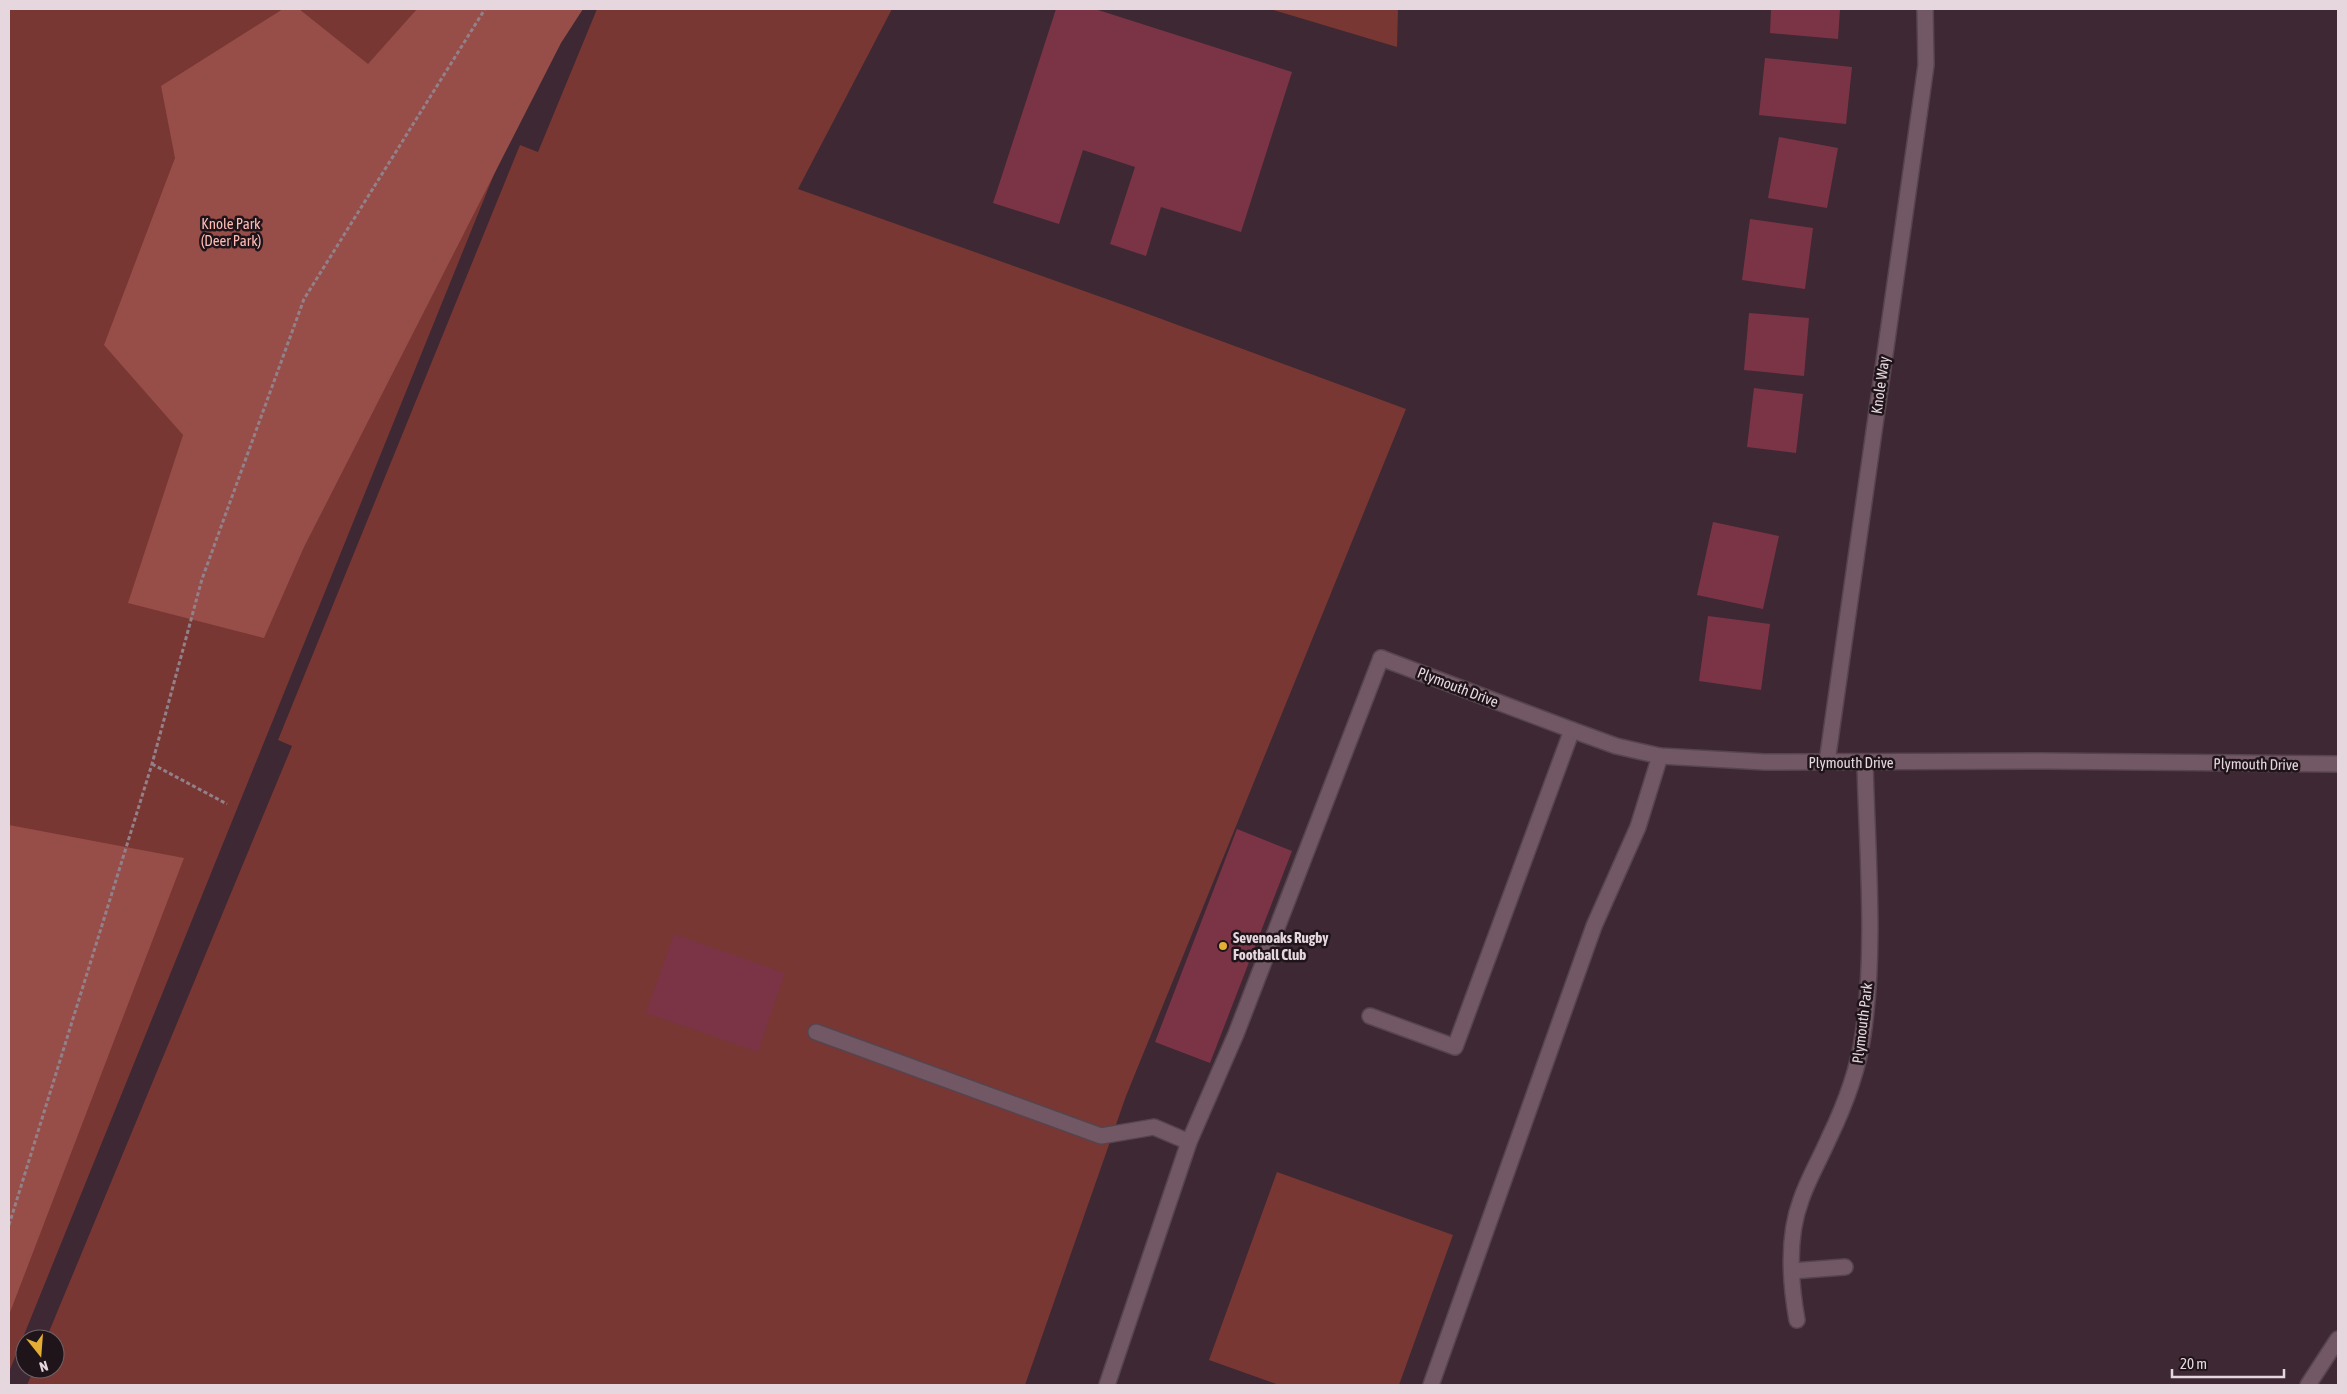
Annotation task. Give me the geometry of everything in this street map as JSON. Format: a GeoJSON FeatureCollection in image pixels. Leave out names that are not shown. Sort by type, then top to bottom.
{"type":"FeatureCollection","features":[{"type":"Feature","properties":{"kind":"street","name":"Knole Way"},"geometry":{"type":"LineString","coordinates":[[1827,762],[1926,65],[1925,9]]}},
{"type":"Feature","properties":{"kind":"street","name":"Plymouth Drive"},"geometry":{"type":"LineString","coordinates":[[1189,1142],[1236,1034],[1381,658],[1616,746],[1660,756],[1765,762],[2045,761],[2338,764]]}},
{"type":"Feature","properties":{"kind":"street"},"geometry":{"type":"LineString","coordinates":[[1370,1016],[1455,1047],[1572,730]]}},
{"type":"Feature","properties":{"kind":"street"},"geometry":{"type":"LineString","coordinates":[[1431,1385],[1594,926],[1638,827],[1660,756]]}},
{"type":"Feature","properties":{"kind":"street","name":"Plymouth Park"},"geometry":{"type":"LineString","coordinates":[[1797,1320],[1792,1271],[1794,1231],[1800,1201],[1844,1106],[1856,1071],[1863,1034],[1868,938],[1865,763]]}},
{"type":"Feature","properties":{"kind":"street"},"geometry":{"type":"LineString","coordinates":[[816,1032],[1101,1136],[1154,1127],[1189,1142],[1107,1385]]}},
{"type":"Feature","properties":{"kind":"street"},"geometry":{"type":"LineString","coordinates":[[1792,1271],[1845,1267]]}},
{"type":"Feature","properties":{"kind":"street"},"geometry":{"type":"LineString","coordinates":[[2308,1385],[2338,1339]]}},
{"type":"Feature","properties":{"kind":"path"},"geometry":{"type":"LineString","coordinates":[[9,1225],[152,764],[202,579],[304,299],[485,9]]}},
{"type":"Feature","properties":{"kind":"path"},"geometry":{"type":"LineString","coordinates":[[152,764],[226,804]]}},
{"type":"Feature","properties":{"kind":"green space","name":"Knole Park (Deer Park)"},"geometry":{"type":"Polygon","coordinates":[[[9,9],[561,9],[26,1329],[15,1329],[15,1357],[9,1372],[9,9]]]}},
{"type":"Feature","properties":{"kind":"green space"},"geometry":{"type":"Polygon","coordinates":[[[283,9],[299,9],[368,64],[417,9],[583,9],[561,43],[304,547],[264,638],[128,603],[183,435],[104,345],[175,158],[161,86],[283,9]]]}},
{"type":"Feature","properties":{"kind":"green space"},"geometry":{"type":"Polygon","coordinates":[[[597,9],[892,9],[798,189],[1129,307],[1406,409],[1126,1096],[1025,1385],[27,1385],[30,1379],[65,1379],[65,1329],[50,1329],[292,746],[278,740],[520,145],[538,152],[597,9]]]}},
{"type":"Feature","properties":{"kind":"green space"},"geometry":{"type":"Polygon","coordinates":[[[1270,9],[1398,9],[1397,47],[1270,9]]]}},
{"type":"Feature","properties":{"kind":"green space"},"geometry":{"type":"Polygon","coordinates":[[[9,825],[184,858],[9,1315],[9,825]]]}},
{"type":"Feature","properties":{"kind":"green space"},"geometry":{"type":"Polygon","coordinates":[[[1277,1172],[1453,1235],[1399,1385],[1279,1385],[1209,1360],[1277,1172]]]}},
{"type":"Feature","properties":{"kind":"building"},"geometry":{"type":"Polygon","coordinates":[[[1056,9],[1095,9],[1292,72],[1241,232],[1161,207],[1146,256],[1110,244],[1135,167],[1083,150],[1059,224],[993,203],[1056,9]]]}},
{"type":"Feature","properties":{"kind":"building"},"geometry":{"type":"Polygon","coordinates":[[[1771,9],[1840,9],[1838,39],[1770,33],[1771,9]]]}},
{"type":"Feature","properties":{"kind":"building"},"geometry":{"type":"Polygon","coordinates":[[[1765,58],[1852,67],[1846,124],[1759,115],[1765,58]]]}},
{"type":"Feature","properties":{"kind":"building"},"geometry":{"type":"Polygon","coordinates":[[[1779,137],[1838,148],[1827,208],[1768,198],[1779,137]]]}},
{"type":"Feature","properties":{"kind":"building"},"geometry":{"type":"Polygon","coordinates":[[[1750,219],[1813,228],[1805,289],[1742,280],[1750,219]]]}},
{"type":"Feature","properties":{"kind":"building"},"geometry":{"type":"Polygon","coordinates":[[[1749,313],[1809,318],[1804,376],[1744,370],[1749,313]]]}},
{"type":"Feature","properties":{"kind":"building"},"geometry":{"type":"Polygon","coordinates":[[[1754,388],[1803,394],[1796,453],[1747,447],[1754,388]]]}},
{"type":"Feature","properties":{"kind":"building"},"geometry":{"type":"Polygon","coordinates":[[[1713,522],[1779,536],[1763,609],[1697,595],[1713,522]]]}},
{"type":"Feature","properties":{"kind":"building"},"geometry":{"type":"Polygon","coordinates":[[[1708,616],[1770,624],[1761,690],[1699,681],[1708,616]]]}},
{"type":"Feature","properties":{"kind":"building","name":"Sevenoaks Rugby Football Club"},"geometry":{"type":"Polygon","coordinates":[[[1237,829],[1292,851],[1210,1063],[1155,1042],[1237,829]]]}},
{"type":"Feature","properties":{"kind":"building"},"geometry":{"type":"Polygon","coordinates":[[[674,934],[785,973],[758,1052],[646,1013],[674,934]]]}},
{"type":"Feature","properties":{"kind":"place","name":"Sevenoaks Rugby Football Club"},"geometry":{"type":"Point","coordinates":[1223,946]}}]}
